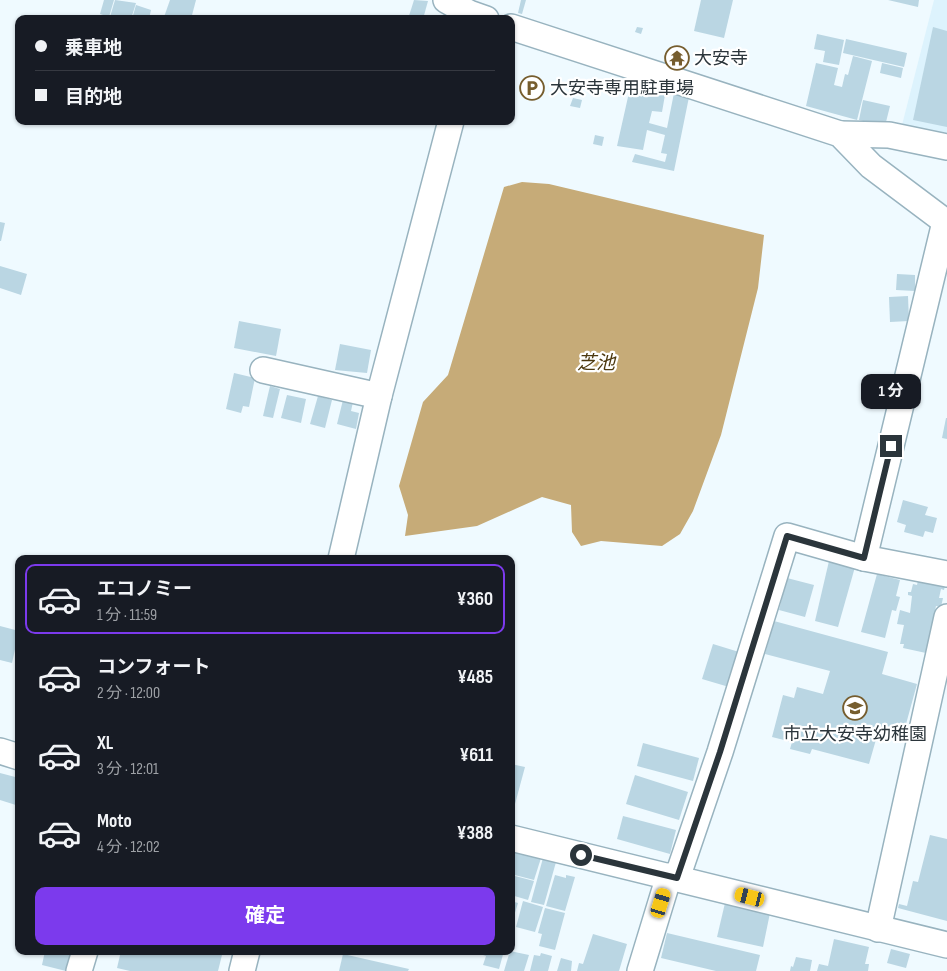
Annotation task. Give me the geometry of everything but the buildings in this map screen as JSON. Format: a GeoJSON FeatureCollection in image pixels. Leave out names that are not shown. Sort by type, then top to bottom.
{"type":"FeatureCollection","features":[{"type":"Feature","properties":{"kind":"street"},"geometry":{"type":"LineString","coordinates":[[446,0],[473,13]]}},
{"type":"Feature","properties":{"kind":"street"},"geometry":{"type":"LineString","coordinates":[[515,28],[840,134],[889,135],[947,147]]}},
{"type":"Feature","properties":{"kind":"street"},"geometry":{"type":"LineString","coordinates":[[342,555],[379,396],[449,125]]}},
{"type":"Feature","properties":{"kind":"street"},"geometry":{"type":"LineString","coordinates":[[840,134],[871,166],[946,223],[864,558]]}},
{"type":"Feature","properties":{"kind":"street"},"geometry":{"type":"LineString","coordinates":[[263,370],[379,396]]}},
{"type":"Feature","properties":{"kind":"street"},"geometry":{"type":"LineString","coordinates":[[640,971],[720,752],[787,536],[864,558],[947,574]]}},
{"type":"Feature","properties":{"kind":"street"},"geometry":{"type":"LineString","coordinates":[[878,929],[947,617]]}},
{"type":"Feature","properties":{"kind":"street"},"geometry":{"type":"LineString","coordinates":[[0,751],[15,756]]}},
{"type":"Feature","properties":{"kind":"street"},"geometry":{"type":"LineString","coordinates":[[515,839],[947,945]]}},
{"type":"Feature","properties":{"kind":"street"},"geometry":{"type":"LineString","coordinates":[[79,971],[84,955]]}},
{"type":"Feature","properties":{"kind":"street"},"geometry":{"type":"LineString","coordinates":[[242,971],[246,955]]}},
{"type":"Feature","properties":{"kind":"shaded area"},"geometry":{"type":"Polygon","coordinates":[[[934,0],[947,0],[947,140],[902,125],[934,0]]]}},
{"type":"Feature","properties":{"kind":"water","name":"芝池"},"geometry":{"type":"Polygon","coordinates":[[[522,182],[549,184],[764,235],[758,288],[721,435],[693,511],[680,534],[662,546],[601,541],[581,546],[572,532],[571,505],[542,497],[477,526],[405,536],[408,515],[399,486],[423,402],[448,375],[504,187],[522,182]]]}},
{"type":"Feature","properties":{"kind":"place","name":"大安寺"},"geometry":{"type":"Point","coordinates":[677,58]}},
{"type":"Feature","properties":{"kind":"place","name":"大安寺専用駐車場"},"geometry":{"type":"Point","coordinates":[532,88]}},
{"type":"Feature","properties":{"kind":"place","name":"市立大安寺幼稚園"},"geometry":{"type":"Point","coordinates":[855,708]}},
{"type":"Feature","properties":{"kind":"route"},"geometry":{"type":"LineString","coordinates":[[581,855],[677,878],[720,752],[787,536],[864,558],[891,446]]}}]}
